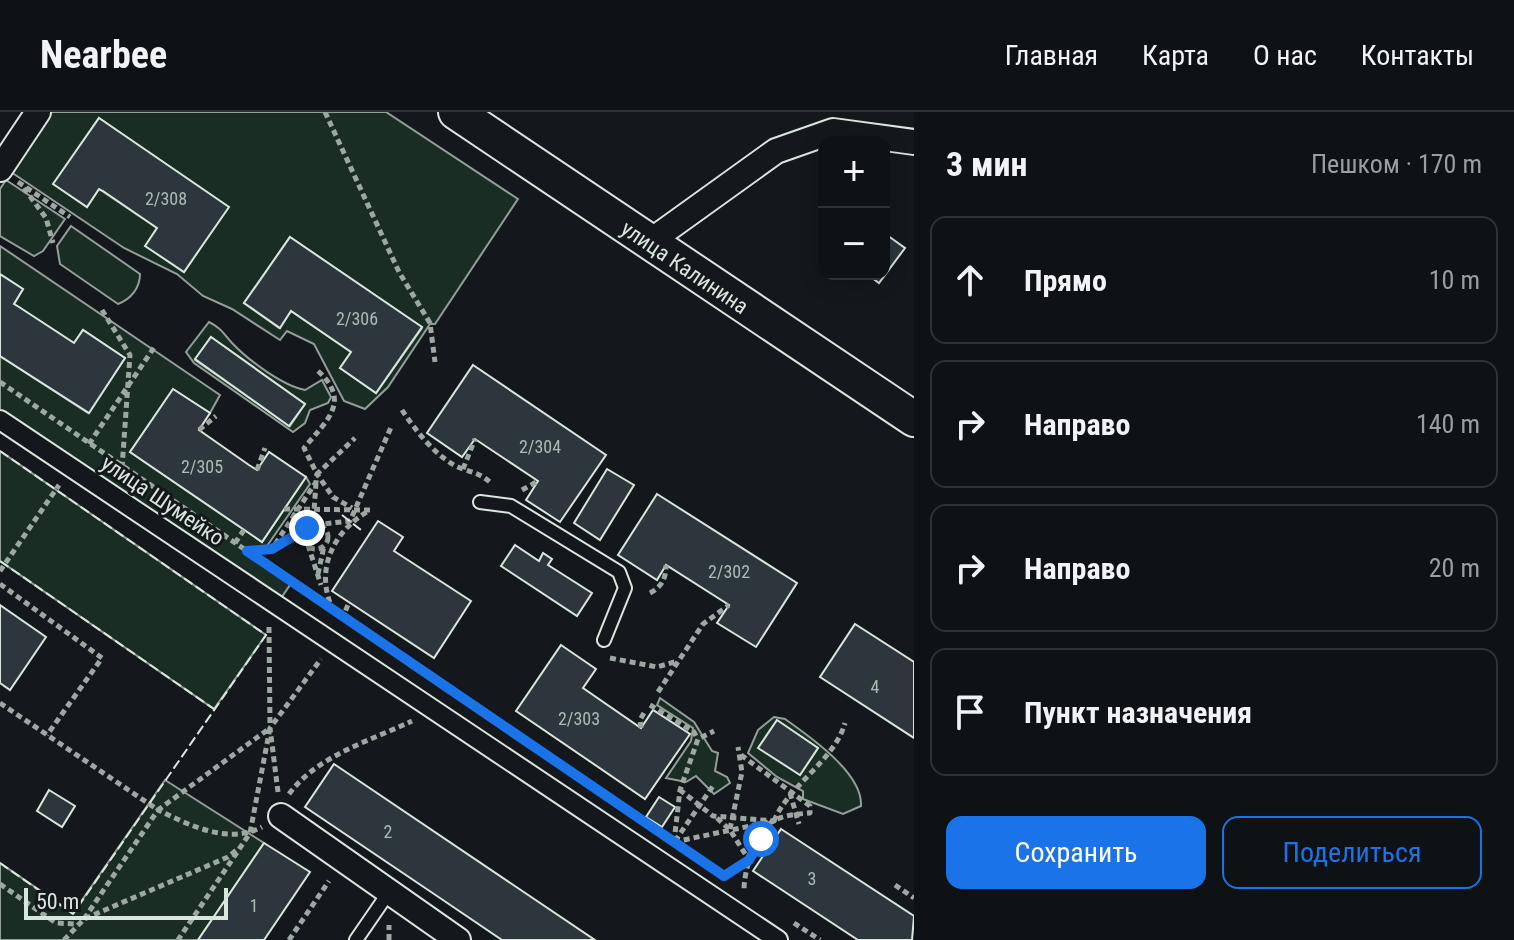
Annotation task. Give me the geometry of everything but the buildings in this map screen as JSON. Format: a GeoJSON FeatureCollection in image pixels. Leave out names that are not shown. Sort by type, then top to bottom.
{"type":"FeatureCollection","features":[{"type":"Feature","properties":{"kind":"main road","name":"улица Калинина"},"geometry":{"type":"LineString","coordinates":[[456,112],[914,419]]}},
{"type":"Feature","properties":{"kind":"street"},"geometry":{"type":"LineString","coordinates":[[5,173],[38,112]]}},
{"type":"Feature","properties":{"kind":"street"},"geometry":{"type":"LineString","coordinates":[[648,243],[776,151],[833,131],[914,142]]}},
{"type":"Feature","properties":{"kind":"street","name":"улица Шумейко"},"geometry":{"type":"LineString","coordinates":[[0,420],[778,940]]}},
{"type":"Feature","properties":{"kind":"street"},"geometry":{"type":"LineString","coordinates":[[281,816],[458,940]]}},
{"type":"Feature","properties":{"kind":"lane"},"geometry":{"type":"LineString","coordinates":[[480,502],[511,506],[619,572],[625,588],[604,640]]}},
{"type":"Feature","properties":{"kind":"lane"},"geometry":{"type":"LineString","coordinates":[[356,940],[389,892]]}},
{"type":"Feature","properties":{"kind":"path"},"geometry":{"type":"LineString","coordinates":[[325,112],[399,272],[430,323],[435,362]]}},
{"type":"Feature","properties":{"kind":"path"},"geometry":{"type":"LineString","coordinates":[[5,173],[70,217]]}},
{"type":"Feature","properties":{"kind":"path"},"geometry":{"type":"LineString","coordinates":[[20,184],[46,218],[53,243]]}},
{"type":"Feature","properties":{"kind":"path"},"geometry":{"type":"LineString","coordinates":[[102,310],[105,320],[130,355],[122,465]]}},
{"type":"Feature","properties":{"kind":"path"},"geometry":{"type":"LineString","coordinates":[[0,571],[155,346]]}},
{"type":"Feature","properties":{"kind":"path"},"geometry":{"type":"LineString","coordinates":[[318,371],[326,378],[336,399],[335,408],[304,448],[333,497],[354,509]]}},
{"type":"Feature","properties":{"kind":"path"},"geometry":{"type":"LineString","coordinates":[[0,382],[486,714]]}},
{"type":"Feature","properties":{"kind":"path"},"geometry":{"type":"LineString","coordinates":[[402,410],[421,438],[463,469],[478,472],[511,506],[526,487],[538,481]]}},
{"type":"Feature","properties":{"kind":"path"},"geometry":{"type":"LineString","coordinates":[[199,430],[216,416]]}},
{"type":"Feature","properties":{"kind":"path"},"geometry":{"type":"LineString","coordinates":[[247,551],[272,549],[313,525],[350,521],[392,425]]}},
{"type":"Feature","properties":{"kind":"path"},"geometry":{"type":"LineString","coordinates":[[306,543],[306,531],[313,525],[317,474],[355,438]]}},
{"type":"Feature","properties":{"kind":"path"},"geometry":{"type":"LineString","coordinates":[[463,469],[475,439]]}},
{"type":"Feature","properties":{"kind":"path"},"geometry":{"type":"LineString","coordinates":[[257,470],[265,448]]}},
{"type":"Feature","properties":{"kind":"path"},"geometry":{"type":"LineString","coordinates":[[272,549],[316,482]]}},
{"type":"Feature","properties":{"kind":"path"},"geometry":{"type":"LineString","coordinates":[[284,509],[325,529],[328,540],[318,575]]}},
{"type":"Feature","properties":{"kind":"path"},"geometry":{"type":"LineString","coordinates":[[294,515],[323,589]]}},
{"type":"Feature","properties":{"kind":"path"},"geometry":{"type":"LineString","coordinates":[[235,543],[244,530]]}},
{"type":"Feature","properties":{"kind":"path"},"geometry":{"type":"LineString","coordinates":[[306,543],[313,548],[324,546]]}},
{"type":"Feature","properties":{"kind":"path"},"geometry":{"type":"LineString","coordinates":[[650,593],[666,576],[666,565]]}},
{"type":"Feature","properties":{"kind":"path"},"geometry":{"type":"LineString","coordinates":[[0,584],[102,658],[47,735]]}},
{"type":"Feature","properties":{"kind":"path"},"geometry":{"type":"LineString","coordinates":[[178,940],[250,833],[270,728],[272,633],[265,617],[268,599]]}},
{"type":"Feature","properties":{"kind":"path"},"geometry":{"type":"LineString","coordinates":[[340,625],[349,602]]}},
{"type":"Feature","properties":{"kind":"path"},"geometry":{"type":"LineString","coordinates":[[658,692],[703,624],[729,605]]}},
{"type":"Feature","properties":{"kind":"path"},"geometry":{"type":"LineString","coordinates":[[606,657],[657,667],[679,661]]}},
{"type":"Feature","properties":{"kind":"path"},"geometry":{"type":"LineString","coordinates":[[0,703],[158,810],[198,830],[250,833],[281,816],[288,795],[301,778],[355,745],[389,734],[435,711]]}},
{"type":"Feature","properties":{"kind":"path"},"geometry":{"type":"LineString","coordinates":[[650,705],[694,732],[698,739]]}},
{"type":"Feature","properties":{"kind":"path"},"geometry":{"type":"LineString","coordinates":[[641,728],[640,720],[644,713]]}},
{"type":"Feature","properties":{"kind":"path"},"geometry":{"type":"LineString","coordinates":[[744,890],[749,860],[789,792],[808,779],[845,723]]}},
{"type":"Feature","properties":{"kind":"path"},"geometry":{"type":"LineString","coordinates":[[84,919],[158,810],[270,728]]}},
{"type":"Feature","properties":{"kind":"path"},"geometry":{"type":"LineString","coordinates":[[674,842],[680,790],[698,739],[714,731]]}},
{"type":"Feature","properties":{"kind":"path"},"geometry":{"type":"LineString","coordinates":[[730,830],[742,772],[738,747]]}},
{"type":"Feature","properties":{"kind":"path"},"geometry":{"type":"LineString","coordinates":[[674,842],[810,813],[810,806],[799,796],[789,792],[741,755]]}},
{"type":"Feature","properties":{"kind":"path"},"geometry":{"type":"LineString","coordinates":[[674,842],[713,786]]}},
{"type":"Feature","properties":{"kind":"path"},"geometry":{"type":"LineString","coordinates":[[680,790],[730,830],[749,860]]}},
{"type":"Feature","properties":{"kind":"path"},"geometry":{"type":"LineString","coordinates":[[789,792],[799,824]]}},
{"type":"Feature","properties":{"kind":"path"},"geometry":{"type":"LineString","coordinates":[[713,816],[774,821]]}},
{"type":"Feature","properties":{"kind":"path"},"geometry":{"type":"LineString","coordinates":[[661,833],[686,851]]}},
{"type":"Feature","properties":{"kind":"path"},"geometry":{"type":"LineString","coordinates":[[64,940],[84,919],[228,857],[243,845]]}},
{"type":"Feature","properties":{"kind":"path"},"geometry":{"type":"LineString","coordinates":[[289,940],[344,860]]}},
{"type":"Feature","properties":{"kind":"path"},"geometry":{"type":"LineString","coordinates":[[724,876],[749,860]]}},
{"type":"Feature","properties":{"kind":"path"},"geometry":{"type":"LineString","coordinates":[[712,868],[757,898]]}},
{"type":"Feature","properties":{"kind":"path"},"geometry":{"type":"LineString","coordinates":[[0,884],[56,923],[77,924]]}},
{"type":"Feature","properties":{"kind":"path"},"geometry":{"type":"LineString","coordinates":[[895,885],[914,898]]}},
{"type":"Feature","properties":{"kind":"path"},"geometry":{"type":"LineString","coordinates":[[782,915],[820,940]]}},
{"type":"Feature","properties":{"kind":"green space"},"geometry":{"type":"Polygon","coordinates":[[[52,112],[386,112],[518,199],[435,324],[430,324],[388,387],[365,409],[344,401],[314,344],[287,331],[280,340],[232,309],[203,296],[177,274],[124,248],[11,172],[52,112]],[[99,118],[54,184],[87,207],[99,189],[157,228],[146,246],[184,272],[228,207],[99,118]],[[290,237],[244,303],[279,328],[291,311],[351,352],[340,368],[376,393],[422,328],[290,237]]]}},
{"type":"Feature","properties":{"kind":"green space"},"geometry":{"type":"Polygon","coordinates":[[[6,180],[65,219],[43,251],[34,256],[0,236],[0,189],[6,180]]]}},
{"type":"Feature","properties":{"kind":"green space"},"geometry":{"type":"Polygon","coordinates":[[[71,226],[140,274],[134,292],[127,299],[118,304],[60,264],[57,246],[71,226]]]}},
{"type":"Feature","properties":{"kind":"green space"},"geometry":{"type":"Polygon","coordinates":[[[0,246],[220,395],[210,413],[173,389],[130,452],[262,542],[306,477],[310,484],[267,546],[248,552],[292,582],[279,601],[0,415],[0,356],[88,413],[125,358],[83,330],[74,343],[14,304],[23,289],[0,274],[0,246]]]}},
{"type":"Feature","properties":{"kind":"green space"},"geometry":{"type":"Polygon","coordinates":[[[209,322],[247,357],[276,378],[305,390],[322,380],[331,397],[328,403],[310,410],[305,423],[293,432],[194,363],[186,352],[209,322]],[[211,337],[195,360],[290,426],[305,404],[211,337]]]}},
{"type":"Feature","properties":{"kind":"green space"},"geometry":{"type":"Polygon","coordinates":[[[0,451],[266,635],[214,709],[0,561],[0,451]]]}},
{"type":"Feature","properties":{"kind":"green space"},"geometry":{"type":"Polygon","coordinates":[[[660,698],[694,722],[712,751],[718,753],[715,771],[727,777],[730,783],[714,794],[696,776],[686,782],[666,778],[691,741],[693,728],[657,705],[660,698]]]}},
{"type":"Feature","properties":{"kind":"green space"},"geometry":{"type":"Polygon","coordinates":[[[774,717],[785,719],[796,727],[844,769],[859,794],[861,806],[843,814],[803,799],[803,791],[777,777],[748,753],[758,730],[774,717]],[[777,721],[759,747],[800,775],[818,748],[777,721]]]}},
{"type":"Feature","properties":{"kind":"green space"},"geometry":{"type":"Polygon","coordinates":[[[165,780],[264,843],[198,940],[0,940],[0,863],[73,913],[165,780]]]}},
{"type":"Feature","properties":{"kind":"fence"},"geometry":{"type":"LineString","coordinates":[[0,451],[266,635],[73,914],[0,863]]}},
{"type":"Feature","properties":{"kind":"fence"},"geometry":{"type":"LineString","coordinates":[[342,515],[361,530]]}},
{"type":"Feature","properties":{"kind":"fence"},"geometry":{"type":"LineString","coordinates":[[0,561],[214,709]]}},
{"type":"Feature","properties":{"kind":"route"},"geometry":{"type":"LineString","coordinates":[[307,528],[272,549],[247,551],[724,876],[749,860],[761,839]]}}]}
